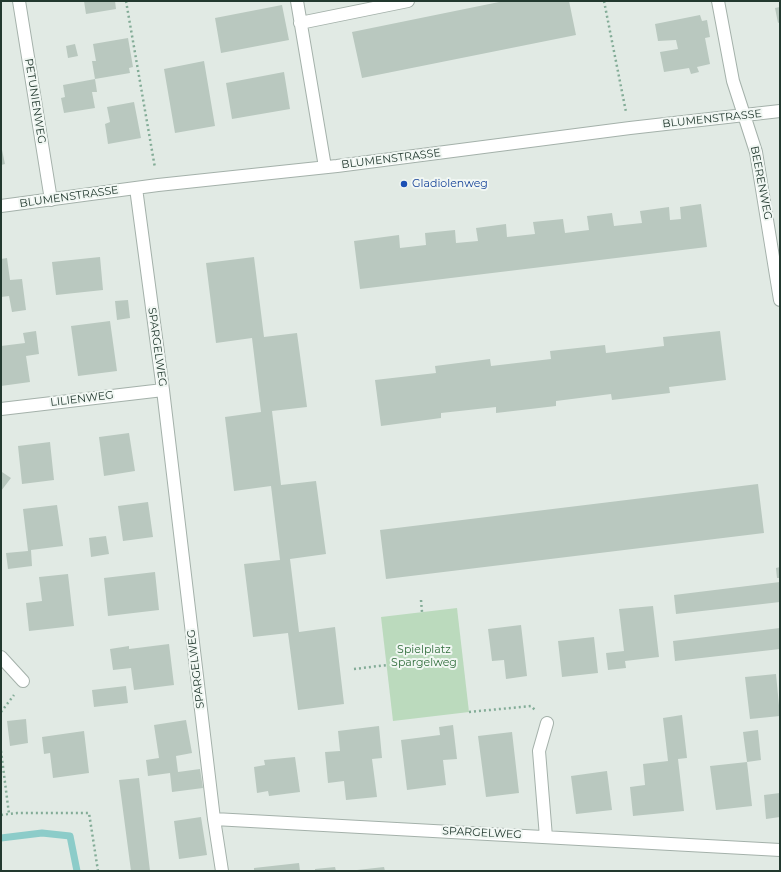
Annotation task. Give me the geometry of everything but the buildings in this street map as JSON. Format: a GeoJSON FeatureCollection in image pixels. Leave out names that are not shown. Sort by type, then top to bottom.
{"type":"FeatureCollection","features":[{"type":"Feature","properties":{"kind":"street","name":"PETUNIENWEG"},"geometry":{"type":"LineString","coordinates":[[19,1],[51,200]]}},
{"type":"Feature","properties":{"kind":"street"},"geometry":{"type":"LineString","coordinates":[[296,1],[325,167]]}},
{"type":"Feature","properties":{"kind":"street"},"geometry":{"type":"LineString","coordinates":[[300,22],[408,1]]}},
{"type":"Feature","properties":{"kind":"street","name":"BEERENWEG"},"geometry":{"type":"LineString","coordinates":[[718,1],[733,81],[756,152],[780,300]]}},
{"type":"Feature","properties":{"kind":"street","name":"BLUMENSTRASSE"},"geometry":{"type":"LineString","coordinates":[[1,206],[158,185],[325,167],[630,128],[780,111]]}},
{"type":"Feature","properties":{"kind":"street","name":"SPARGELWEG"},"geometry":{"type":"LineString","coordinates":[[136,188],[163,390],[214,819],[780,850]]}},
{"type":"Feature","properties":{"kind":"street","name":"LILIENWEG"},"geometry":{"type":"LineString","coordinates":[[1,409],[163,390]]}},
{"type":"Feature","properties":{"kind":"street"},"geometry":{"type":"LineString","coordinates":[[1,657],[23,681]]}},
{"type":"Feature","properties":{"kind":"street"},"geometry":{"type":"LineString","coordinates":[[546,723],[539,751],[546,837]]}},
{"type":"Feature","properties":{"kind":"street"},"geometry":{"type":"LineString","coordinates":[[214,819],[222,871]]}},
{"type":"Feature","properties":{"kind":"path"},"geometry":{"type":"LineString","coordinates":[[126,1],[158,185]]}},
{"type":"Feature","properties":{"kind":"path"},"geometry":{"type":"LineString","coordinates":[[604,1],[630,128]]}},
{"type":"Feature","properties":{"kind":"path"},"geometry":{"type":"LineString","coordinates":[[421,600],[422,612]]}},
{"type":"Feature","properties":{"kind":"path"},"geometry":{"type":"LineString","coordinates":[[354,668],[387,665]]}},
{"type":"Feature","properties":{"kind":"path"},"geometry":{"type":"LineString","coordinates":[[1,712],[23,681]]}},
{"type":"Feature","properties":{"kind":"path"},"geometry":{"type":"LineString","coordinates":[[469,712],[531,706],[546,723]]}},
{"type":"Feature","properties":{"kind":"path"},"geometry":{"type":"LineString","coordinates":[[1,751],[9,814]]}},
{"type":"Feature","properties":{"kind":"path"},"geometry":{"type":"LineString","coordinates":[[1,815],[89,813],[98,871]]}},
{"type":"Feature","properties":{"kind":"green space","name":"Spielplatz Spargelweg"},"geometry":{"type":"Polygon","coordinates":[[[457,608],[469,712],[393,721],[381,617],[457,608]]]}},
{"type":"Feature","properties":{"kind":"waterway"},"geometry":{"type":"LineString","coordinates":[[1,838],[42,833],[70,836],[77,871]]}},
{"type":"Feature","properties":{"kind":"place","name":"Gladiolenweg"},"geometry":{"type":"Point","coordinates":[404,184]}}]}
